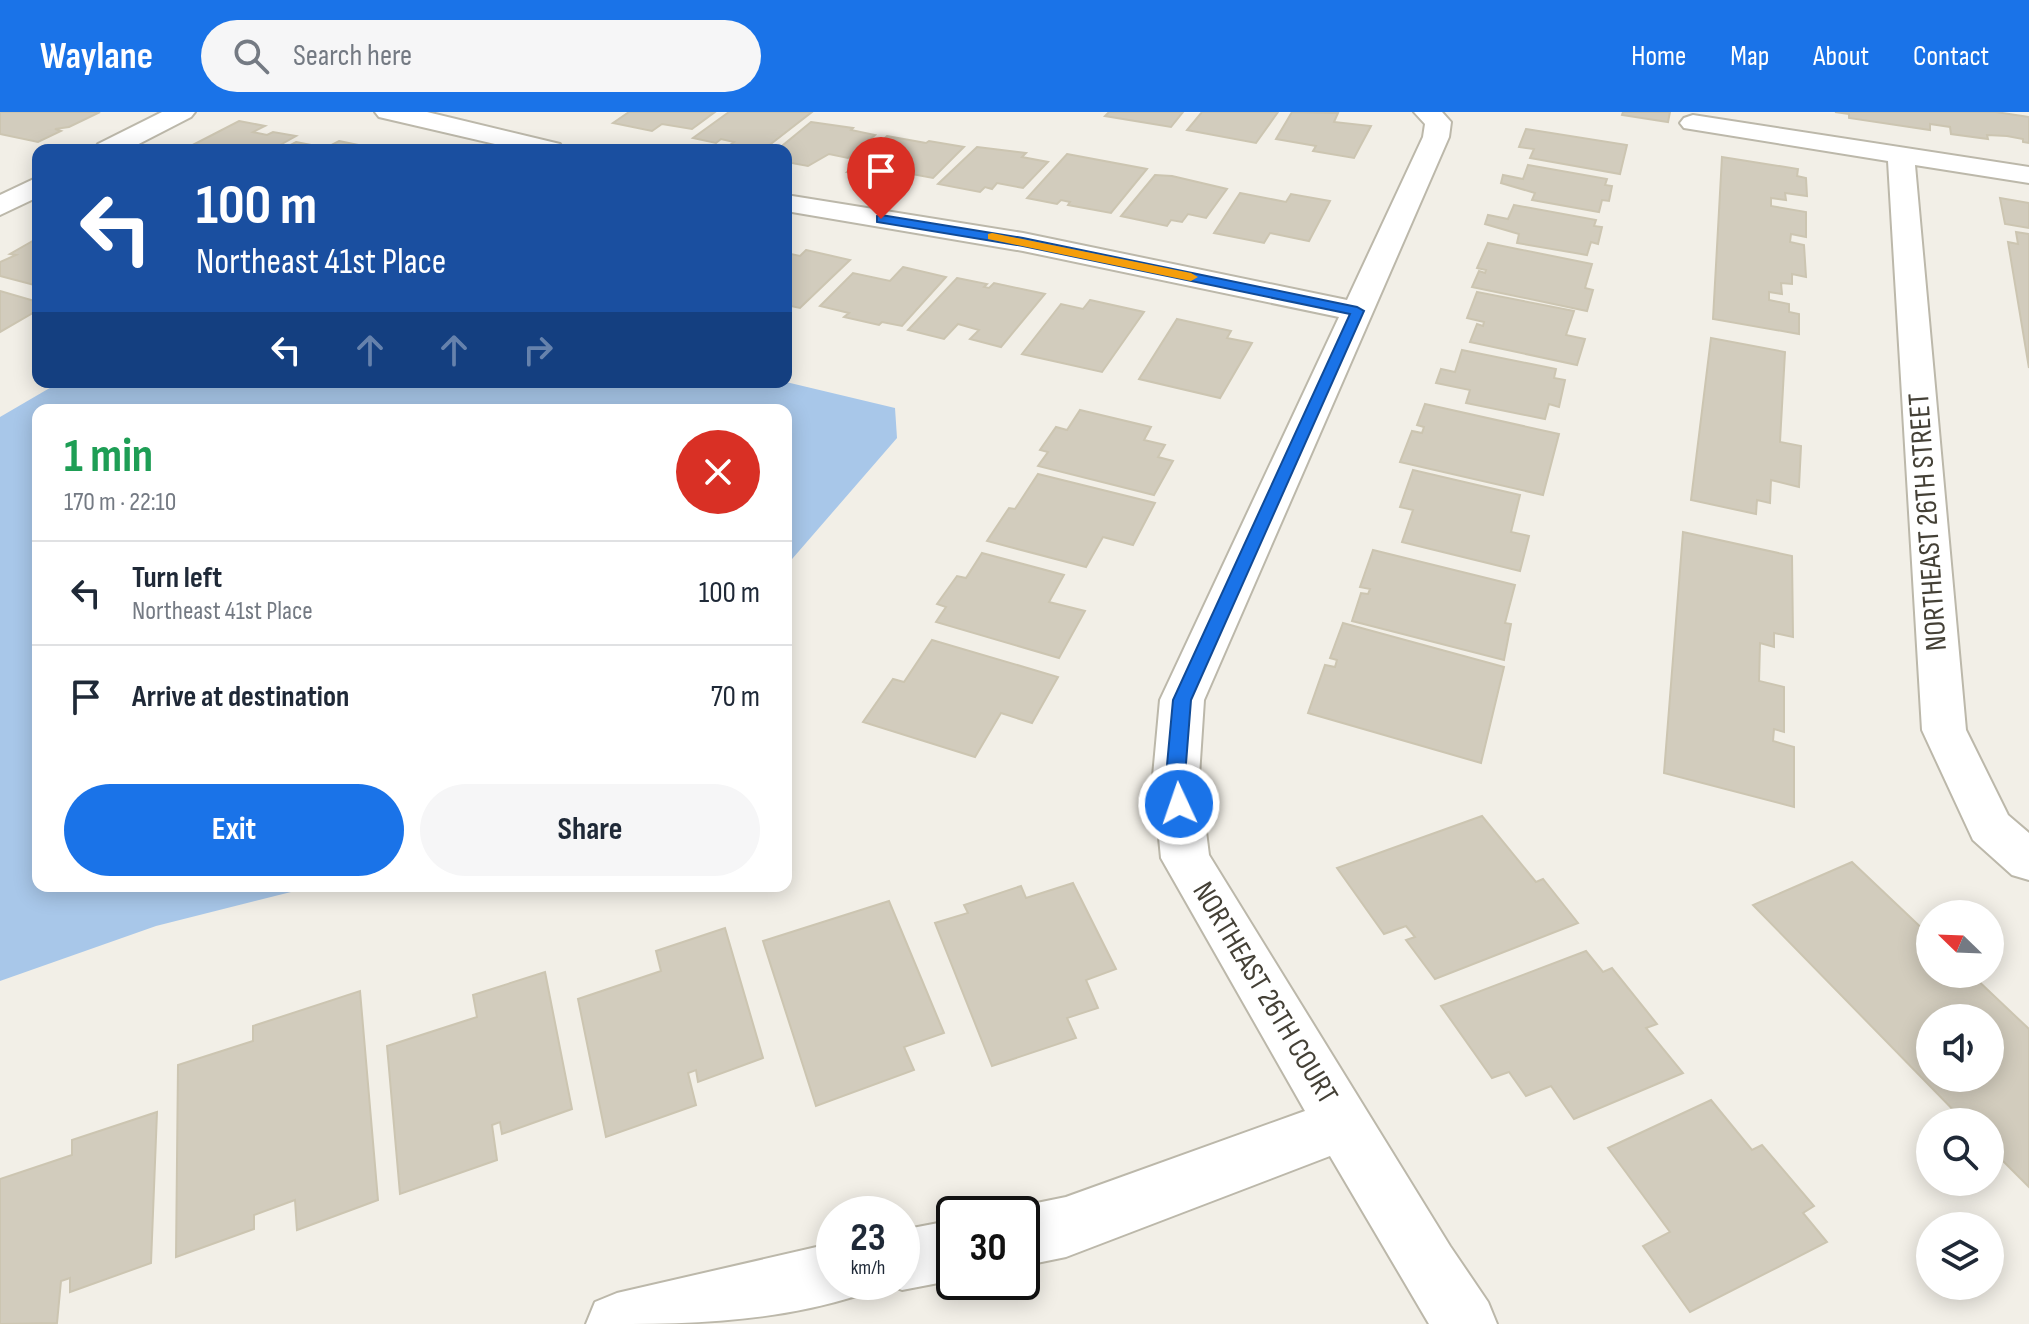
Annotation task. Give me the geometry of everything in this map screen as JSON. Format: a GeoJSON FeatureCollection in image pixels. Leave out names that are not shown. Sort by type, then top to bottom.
{"type":"FeatureCollection","features":[{"type":"Feature","properties":{"kind":"street"},"geometry":{"type":"LineString","coordinates":[[119,144],[182,112]]}},
{"type":"Feature","properties":{"kind":"street"},"geometry":{"type":"LineString","coordinates":[[388,112],[528,144]]}},
{"type":"Feature","properties":{"kind":"street","name":"NORTHEAST 26TH COURT"},"geometry":{"type":"LineString","coordinates":[[1427,112],[1438,122],[1436,137],[1182,700],[1176,776],[1185,858],[1428,1268],[1466,1324]]}},
{"type":"Feature","properties":{"kind":"street"},"geometry":{"type":"LineString","coordinates":[[1693,123],[2029,175]]}},
{"type":"Feature","properties":{"kind":"street","name":"NORTHEAST 26TH STREET"},"geometry":{"type":"LineString","coordinates":[[1901,155],[1944,730],[1990,827],[2029,861]]}},
{"type":"Feature","properties":{"kind":"street"},"geometry":{"type":"LineString","coordinates":[[0,207],[32,188]]}},
{"type":"Feature","properties":{"kind":"street"},"geometry":{"type":"LineString","coordinates":[[792,204],[1023,242],[1357,311]]}},
{"type":"Feature","properties":{"kind":"street"},"geometry":{"type":"LineString","coordinates":[[1040,1232],[1066,1227],[1343,1124]]}},
{"type":"Feature","properties":{"kind":"street"},"geometry":{"type":"LineString","coordinates":[[617,1324],[816,1278]]}},
{"type":"Feature","properties":{"kind":"water"},"geometry":{"type":"Polygon","coordinates":[[[792,383],[895,408],[897,438],[792,559],[792,404],[32,404],[32,892],[291,892],[156,926],[0,981],[0,417],[50,388],[792,388],[792,383]]]}},
{"type":"Feature","properties":{"kind":"building"},"geometry":{"type":"Polygon","coordinates":[[[0,112],[100,112],[69,127],[55,129],[61,131],[38,142],[0,134],[0,112]]]}},
{"type":"Feature","properties":{"kind":"building"},"geometry":{"type":"Polygon","coordinates":[[[629,112],[715,112],[692,129],[662,124],[652,131],[613,123],[629,112]]]}},
{"type":"Feature","properties":{"kind":"building"},"geometry":{"type":"Polygon","coordinates":[[[729,112],[812,112],[771,144],[731,144],[734,142],[721,139],[716,143],[693,138],[729,112]]]}},
{"type":"Feature","properties":{"kind":"building"},"geometry":{"type":"Polygon","coordinates":[[[1109,112],[1183,112],[1171,127],[1105,116],[1109,112]]]}},
{"type":"Feature","properties":{"kind":"building"},"geometry":{"type":"Polygon","coordinates":[[[1202,112],[1278,112],[1256,143],[1187,130],[1202,112]]]}},
{"type":"Feature","properties":{"kind":"building"},"geometry":{"type":"Polygon","coordinates":[[[1292,112],[1338,113],[1334,122],[1371,126],[1354,158],[1313,151],[1316,146],[1276,139],[1292,112]]]}},
{"type":"Feature","properties":{"kind":"building"},"geometry":{"type":"Polygon","coordinates":[[[1623,112],[1670,112],[1668,122],[1622,115],[1623,112]]]}},
{"type":"Feature","properties":{"kind":"building"},"geometry":{"type":"Polygon","coordinates":[[[1835,112],[1996,112],[2029,117],[2029,143],[2007,136],[1987,135],[1988,139],[1951,134],[1950,127],[1930,124],[1930,130],[1849,118],[1849,114],[1835,112]]]}},
{"type":"Feature","properties":{"kind":"building"},"geometry":{"type":"Polygon","coordinates":[[[239,121],[265,126],[253,132],[296,136],[282,144],[195,144],[239,121]]]}},
{"type":"Feature","properties":{"kind":"building"},"geometry":{"type":"Polygon","coordinates":[[[811,122],[853,128],[851,130],[875,135],[848,158],[829,154],[808,166],[792,163],[792,144],[784,144],[811,122]]]}},
{"type":"Feature","properties":{"kind":"building"},"geometry":{"type":"Polygon","coordinates":[[[1526,129],[1627,145],[1620,174],[1530,158],[1534,149],[1519,147],[1526,129]]]}},
{"type":"Feature","properties":{"kind":"building"},"geometry":{"type":"Polygon","coordinates":[[[887,136],[964,147],[933,178],[901,172],[892,180],[847,172],[887,136]]]}},
{"type":"Feature","properties":{"kind":"building"},"geometry":{"type":"Polygon","coordinates":[[[977,147],[1026,153],[1022,157],[1048,162],[1023,188],[997,183],[992,189],[985,187],[980,192],[938,184],[977,147]]]}},
{"type":"Feature","properties":{"kind":"building"},"geometry":{"type":"Polygon","coordinates":[[[1067,154],[1147,169],[1111,213],[1068,205],[1070,202],[1061,200],[1057,204],[1027,198],[1067,154]]]}},
{"type":"Feature","properties":{"kind":"building"},"geometry":{"type":"Polygon","coordinates":[[[1722,157],[1798,169],[1797,176],[1806,178],[1807,196],[1785,193],[1786,200],[1771,198],[1771,206],[1806,212],[1806,237],[1791,234],[1790,242],[1804,245],[1806,277],[1792,274],[1792,284],[1781,283],[1782,294],[1769,292],[1769,300],[1789,304],[1789,312],[1799,314],[1799,334],[1713,319],[1722,157]]]}},
{"type":"Feature","properties":{"kind":"building"},"geometry":{"type":"Polygon","coordinates":[[[1528,165],[1607,179],[1605,185],[1612,186],[1609,201],[1602,200],[1599,212],[1532,200],[1535,193],[1501,183],[1503,175],[1523,179],[1528,165]]]}},
{"type":"Feature","properties":{"kind":"building"},"geometry":{"type":"Polygon","coordinates":[[[1155,175],[1227,189],[1206,218],[1188,214],[1182,222],[1171,220],[1167,226],[1121,216],[1155,175]]]}},
{"type":"Feature","properties":{"kind":"building"},"geometry":{"type":"Polygon","coordinates":[[[1240,193],[1286,202],[1291,194],[1330,201],[1309,241],[1270,233],[1264,243],[1214,233],[1240,193]]]}},
{"type":"Feature","properties":{"kind":"building"},"geometry":{"type":"Polygon","coordinates":[[[2000,198],[2029,203],[2029,228],[2005,224],[2000,198]]]}},
{"type":"Feature","properties":{"kind":"building"},"geometry":{"type":"Polygon","coordinates":[[[1514,205],[1596,220],[1594,226],[1602,227],[1598,244],[1591,242],[1587,255],[1517,243],[1519,234],[1485,224],[1488,215],[1508,219],[1514,205]]]}},
{"type":"Feature","properties":{"kind":"building"},"geometry":{"type":"Polygon","coordinates":[[[2016,232],[2029,234],[2029,368],[2008,242],[2018,244],[2016,232]]]}},
{"type":"Feature","properties":{"kind":"building"},"geometry":{"type":"Polygon","coordinates":[[[32,241],[32,284],[0,276],[0,262],[16,255],[10,254],[32,241]]]}},
{"type":"Feature","properties":{"kind":"building"},"geometry":{"type":"Polygon","coordinates":[[[1488,243],[1592,264],[1585,288],[1593,290],[1587,311],[1472,287],[1479,271],[1485,273],[1486,270],[1477,268],[1488,243]]]}},
{"type":"Feature","properties":{"kind":"building"},"geometry":{"type":"Polygon","coordinates":[[[806,250],[850,260],[800,308],[792,306],[792,254],[800,256],[806,250]]]}},
{"type":"Feature","properties":{"kind":"building"},"geometry":{"type":"Polygon","coordinates":[[[903,267],[946,277],[902,326],[882,322],[879,325],[844,317],[849,313],[820,306],[853,273],[890,281],[903,267]]]}},
{"type":"Feature","properties":{"kind":"building"},"geometry":{"type":"Polygon","coordinates":[[[957,278],[987,284],[984,287],[989,288],[994,283],[1045,294],[1001,347],[970,339],[979,330],[958,324],[944,339],[908,330],[957,278]]]}},
{"type":"Feature","properties":{"kind":"building"},"geometry":{"type":"Polygon","coordinates":[[[0,291],[32,300],[32,313],[0,332],[0,291]]]}},
{"type":"Feature","properties":{"kind":"building"},"geometry":{"type":"Polygon","coordinates":[[[1477,292],[1574,311],[1566,335],[1585,339],[1577,365],[1470,342],[1477,324],[1483,326],[1484,322],[1467,318],[1477,292]]]}},
{"type":"Feature","properties":{"kind":"building"},"geometry":{"type":"Polygon","coordinates":[[[1090,300],[1144,312],[1102,372],[1022,354],[1061,304],[1083,309],[1090,300]]]}},
{"type":"Feature","properties":{"kind":"building"},"geometry":{"type":"Polygon","coordinates":[[[1177,319],[1231,331],[1227,338],[1252,343],[1220,398],[1139,379],[1177,319]]]}},
{"type":"Feature","properties":{"kind":"building"},"geometry":{"type":"Polygon","coordinates":[[[1711,338],[1785,352],[1780,442],[1801,446],[1799,487],[1771,480],[1770,503],[1757,500],[1756,514],[1691,500],[1711,338]]]}},
{"type":"Feature","properties":{"kind":"building"},"geometry":{"type":"Polygon","coordinates":[[[1462,350],[1556,369],[1554,378],[1565,380],[1559,407],[1549,404],[1545,419],[1466,403],[1470,390],[1436,383],[1441,369],[1455,372],[1462,350]]]}},
{"type":"Feature","properties":{"kind":"building"},"geometry":{"type":"Polygon","coordinates":[[[1425,404],[1559,434],[1543,495],[1400,462],[1412,431],[1422,433],[1424,427],[1417,425],[1425,404]]]}},
{"type":"Feature","properties":{"kind":"building"},"geometry":{"type":"Polygon","coordinates":[[[1080,410],[1151,427],[1144,440],[1165,445],[1158,457],[1173,461],[1154,495],[1038,466],[1048,452],[1040,450],[1056,427],[1067,430],[1080,410]]]}},
{"type":"Feature","properties":{"kind":"building"},"geometry":{"type":"Polygon","coordinates":[[[1413,470],[1520,495],[1511,532],[1529,536],[1520,571],[1402,542],[1413,510],[1400,507],[1413,470]]]}},
{"type":"Feature","properties":{"kind":"building"},"geometry":{"type":"Polygon","coordinates":[[[1038,474],[1155,503],[1133,545],[1103,537],[1086,567],[987,541],[1009,508],[1015,509],[1038,474]]]}},
{"type":"Feature","properties":{"kind":"building"},"geometry":{"type":"Polygon","coordinates":[[[1683,532],[1792,556],[1793,637],[1774,633],[1774,647],[1760,643],[1759,681],[1784,687],[1784,732],[1774,729],[1773,741],[1794,747],[1794,807],[1664,773],[1683,532]]]}},
{"type":"Feature","properties":{"kind":"building"},"geometry":{"type":"Polygon","coordinates":[[[1373,550],[1515,585],[1505,623],[1511,624],[1504,660],[1352,621],[1361,593],[1368,594],[1370,589],[1360,587],[1373,550]]]}},
{"type":"Feature","properties":{"kind":"building"},"geometry":{"type":"Polygon","coordinates":[[[982,553],[1064,575],[1049,602],[1085,611],[1059,658],[936,622],[946,607],[937,604],[957,576],[966,578],[982,553]]]}},
{"type":"Feature","properties":{"kind":"building"},"geometry":{"type":"Polygon","coordinates":[[[1343,623],[1504,667],[1481,763],[1308,713],[1325,665],[1335,667],[1337,660],[1330,658],[1343,623]]]}},
{"type":"Feature","properties":{"kind":"building"},"geometry":{"type":"Polygon","coordinates":[[[932,640],[1058,677],[1032,723],[1001,713],[975,757],[863,722],[893,679],[904,682],[932,640]]]}},
{"type":"Feature","properties":{"kind":"building"},"geometry":{"type":"Polygon","coordinates":[[[1482,816],[1536,882],[1543,879],[1578,923],[1435,979],[1406,940],[1415,937],[1406,926],[1384,934],[1337,868],[1482,816]]]}},
{"type":"Feature","properties":{"kind":"building"},"geometry":{"type":"Polygon","coordinates":[[[1852,862],[1916,923],[1916,988],[1986,988],[2003,1004],[1916,1004],[1916,1072],[1753,905],[1852,862]]]}},
{"type":"Feature","properties":{"kind":"building"},"geometry":{"type":"Polygon","coordinates":[[[1073,883],[1116,969],[1086,980],[1098,1008],[1067,1018],[1076,1038],[992,1066],[935,923],[968,913],[964,905],[1021,886],[1026,898],[1073,883]]]}},
{"type":"Feature","properties":{"kind":"building"},"geometry":{"type":"Polygon","coordinates":[[[889,901],[944,1033],[904,1047],[914,1070],[816,1106],[763,941],[889,901]]]}},
{"type":"Feature","properties":{"kind":"building"},"geometry":{"type":"Polygon","coordinates":[[[725,928],[763,1058],[698,1082],[696,1070],[688,1073],[696,1105],[606,1137],[578,999],[661,971],[656,951],[725,928]]]}},
{"type":"Feature","properties":{"kind":"building"},"geometry":{"type":"Polygon","coordinates":[[[1586,951],[1603,972],[1612,968],[1657,1024],[1646,1028],[1683,1073],[1574,1119],[1551,1086],[1526,1096],[1509,1072],[1492,1078],[1441,1006],[1586,951]]]}},
{"type":"Feature","properties":{"kind":"building"},"geometry":{"type":"Polygon","coordinates":[[[545,972],[572,1109],[502,1134],[500,1122],[492,1125],[497,1160],[400,1194],[387,1046],[477,1017],[473,995],[545,972]]]}},
{"type":"Feature","properties":{"kind":"building"},"geometry":{"type":"Polygon","coordinates":[[[360,991],[378,1200],[297,1230],[295,1200],[254,1215],[254,1229],[176,1257],[178,1065],[253,1041],[253,1026],[360,991]]]}},
{"type":"Feature","properties":{"kind":"building"},"geometry":{"type":"Polygon","coordinates":[[[2004,1005],[2029,1029],[2029,1187],[2004,1162],[2004,1108],[1951,1108],[1936,1092],[2004,1092],[2004,1005]]]}},
{"type":"Feature","properties":{"kind":"building"},"geometry":{"type":"Polygon","coordinates":[[[1711,1100],[1752,1150],[1762,1145],[1814,1206],[1803,1213],[1827,1242],[1690,1312],[1643,1246],[1670,1232],[1608,1148],[1711,1100]]]}},
{"type":"Feature","properties":{"kind":"building"},"geometry":{"type":"Polygon","coordinates":[[[157,1112],[151,1263],[70,1292],[70,1278],[61,1281],[57,1323],[0,1324],[0,1179],[72,1155],[72,1140],[157,1112]]]}},
{"type":"Feature","properties":{"kind":"slow traffic"},"geometry":{"type":"LineString","coordinates":[[992,237],[1191,277]]}},
{"type":"Feature","properties":{"kind":"route"},"geometry":{"type":"LineString","coordinates":[[881,219],[1023,242],[1357,311],[1182,700],[1176,776],[1179,804]]}}]}
